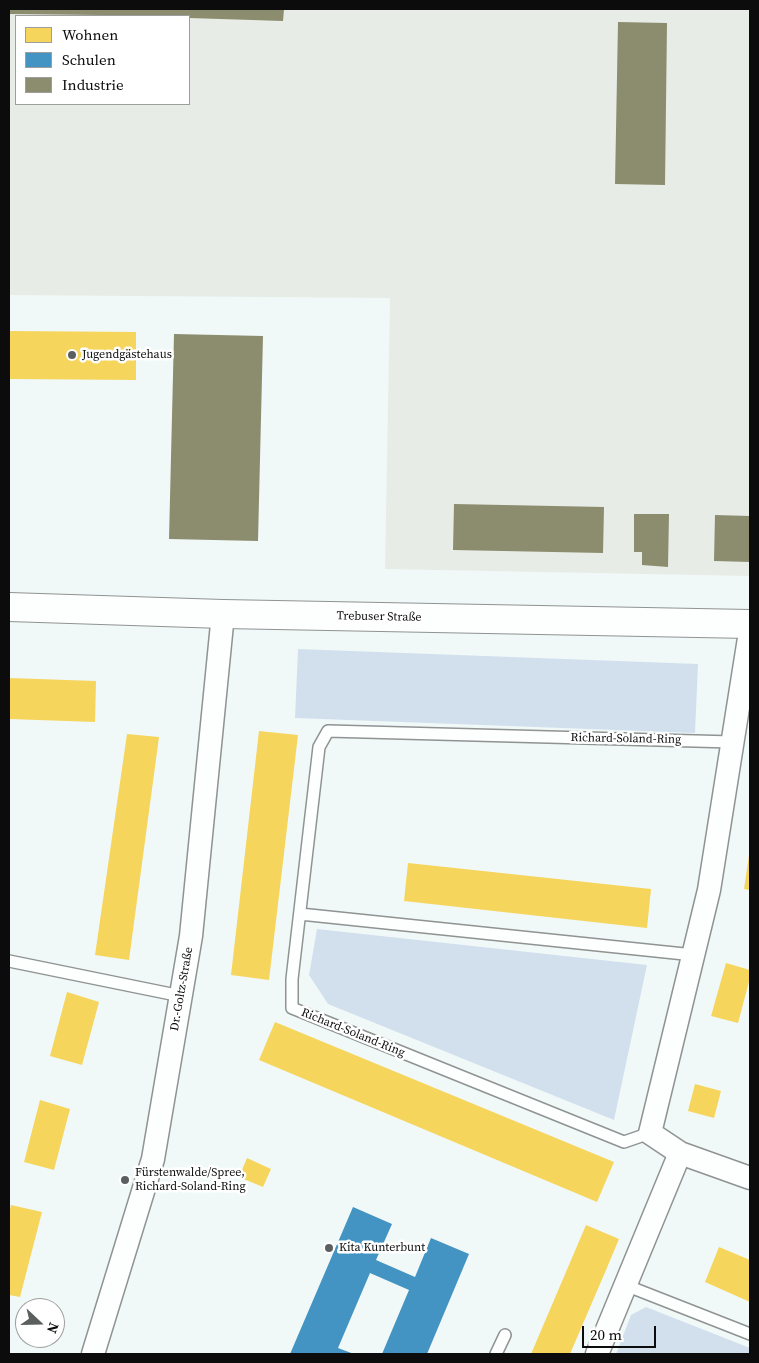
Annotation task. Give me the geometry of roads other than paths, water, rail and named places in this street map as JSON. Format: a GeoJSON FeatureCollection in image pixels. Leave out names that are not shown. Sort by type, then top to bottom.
{"type":"FeatureCollection","features":[{"type":"Feature","properties":{"kind":"street","name":"Trebuser Straße"},"geometry":{"type":"LineString","coordinates":[[9,607],[223,614],[750,624]]}},
{"type":"Feature","properties":{"kind":"street","name":"Dr.-Goltz-Straße"},"geometry":{"type":"LineString","coordinates":[[93,1354],[153,1159],[191,936],[223,614]]}},
{"type":"Feature","properties":{"kind":"street"},"geometry":{"type":"LineString","coordinates":[[750,632],[709,890],[650,1133],[680,1153],[750,1178]]}},
{"type":"Feature","properties":{"kind":"street"},"geometry":{"type":"LineString","coordinates":[[597,1354],[680,1153]]}},
{"type":"Feature","properties":{"kind":"lane","name":"Richard-Soland-Ring"},"geometry":{"type":"LineString","coordinates":[[650,1133],[624,1142],[292,1008],[300,914],[319,748],[328,731],[732,742]]}},
{"type":"Feature","properties":{"kind":"lane"},"geometry":{"type":"LineString","coordinates":[[300,914],[694,955]]}},
{"type":"Feature","properties":{"kind":"lane"},"geometry":{"type":"LineString","coordinates":[[9,961],[180,996]]}},
{"type":"Feature","properties":{"kind":"lane"},"geometry":{"type":"LineString","coordinates":[[626,1285],[750,1334]]}},
{"type":"Feature","properties":{"kind":"lane"},"geometry":{"type":"LineString","coordinates":[[496,1354],[504,1335]]}},
{"type":"Feature","properties":{"kind":"place","name":"Jugendgästehaus"},"geometry":{"type":"Point","coordinates":[72,355]}},
{"type":"Feature","properties":{"kind":"place","name":"Fürstenwalde/Spree, Richard-Soland-Ring"},"geometry":{"type":"Point","coordinates":[125,1180]}},
{"type":"Feature","properties":{"kind":"place","name":"Kita Kunterbunt"},"geometry":{"type":"Point","coordinates":[329,1248]}}]}
